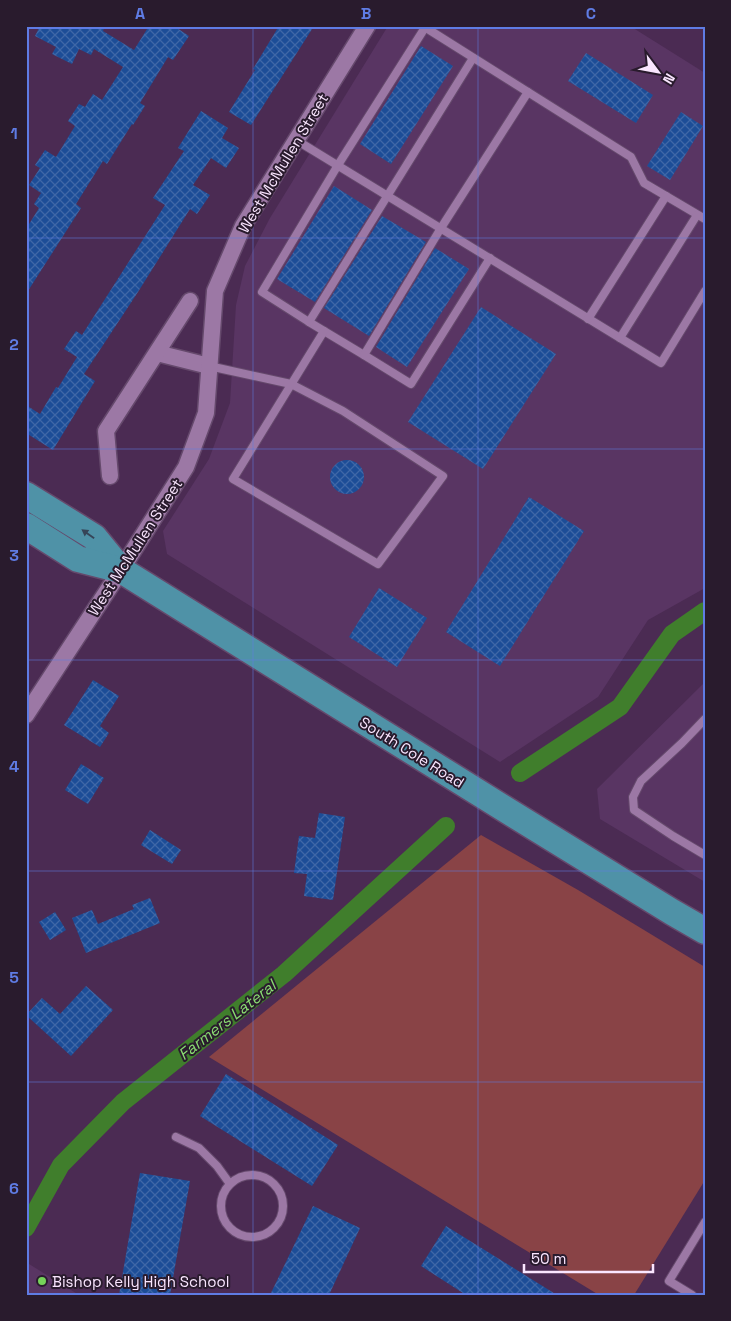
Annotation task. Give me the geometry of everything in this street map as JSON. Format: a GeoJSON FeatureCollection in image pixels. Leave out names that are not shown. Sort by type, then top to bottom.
{"type":"FeatureCollection","features":[{"type":"Feature","properties":{"kind":"main road","name":"South Cole Road"},"geometry":{"type":"LineString","coordinates":[[26,495],[94,537],[121,570]]}},
{"type":"Feature","properties":{"kind":"main road","name":"South Cole Road"},"geometry":{"type":"LineString","coordinates":[[26,526],[78,559],[121,570],[508,811],[705,931]]}},
{"type":"Feature","properties":{"kind":"street","name":"West McMullen Street"},"geometry":{"type":"LineString","coordinates":[[29,706],[121,570],[186,467],[206,413],[215,291],[243,226],[367,26]]}},
{"type":"Feature","properties":{"kind":"street"},"geometry":{"type":"LineString","coordinates":[[110,476],[106,432],[190,301]]}},
{"type":"Feature","properties":{"kind":"street"},"geometry":{"type":"LineString","coordinates":[[157,353],[209,366]]}},
{"type":"Feature","properties":{"kind":"lane"},"geometry":{"type":"LineString","coordinates":[[490,258],[411,384],[262,292],[338,165],[425,27],[631,157],[644,183],[705,219]]}},
{"type":"Feature","properties":{"kind":"lane"},"geometry":{"type":"LineString","coordinates":[[309,322],[473,58]]}},
{"type":"Feature","properties":{"kind":"lane"},"geometry":{"type":"LineString","coordinates":[[364,355],[441,228],[528,92]]}},
{"type":"Feature","properties":{"kind":"lane"},"geometry":{"type":"LineString","coordinates":[[296,140],[661,363],[705,291]]}},
{"type":"Feature","properties":{"kind":"lane"},"geometry":{"type":"LineString","coordinates":[[588,319],[666,196]]}},
{"type":"Feature","properties":{"kind":"lane"},"geometry":{"type":"LineString","coordinates":[[620,338],[697,215]]}},
{"type":"Feature","properties":{"kind":"lane"},"geometry":{"type":"LineString","coordinates":[[209,366],[291,384],[343,411],[443,476],[378,564],[233,479],[291,384],[324,331]]}},
{"type":"Feature","properties":{"kind":"lane"},"geometry":{"type":"LineString","coordinates":[[705,719],[641,781],[633,797],[634,810],[705,855]]}},
{"type":"Feature","properties":{"kind":"lane"},"geometry":{"type":"LineString","coordinates":[[176,1136],[199,1148],[217,1166],[230,1184]]}},
{"type":"Feature","properties":{"kind":"lane"},"geometry":{"type":"LineString","coordinates":[[254,1175],[270,1181],[281,1194],[283,1203],[283,1212],[274,1228],[267,1233],[250,1237],[233,1231],[223,1217],[221,1208],[222,1199],[230,1184],[237,1179],[254,1175]]}},
{"type":"Feature","properties":{"kind":"lane"},"geometry":{"type":"LineString","coordinates":[[692,1295],[669,1280],[705,1222]]}},
{"type":"Feature","properties":{"kind":"shaded area"},"geometry":{"type":"Polygon","coordinates":[[[388,26],[630,26],[705,73],[705,588],[648,620],[598,697],[500,762],[167,554],[163,531],[209,459],[230,403],[236,305],[245,266],[270,218],[388,26]]]}},
{"type":"Feature","properties":{"kind":"shaded area"},"geometry":{"type":"Polygon","coordinates":[[[705,682],[705,882],[600,819],[597,789],[705,682]]]}},
{"type":"Feature","properties":{"kind":"shaded area"},"geometry":{"type":"Polygon","coordinates":[[[481,835],[578,890],[705,967],[705,1180],[634,1295],[599,1295],[209,1057],[481,835]]]}},
{"type":"Feature","properties":{"kind":"shaded area","name":"Bishop Kelly High School"},"geometry":{"type":"Polygon","coordinates":[[[29,1264],[79,1295],[26,1295],[26,1267],[29,1264]]]}},
{"type":"Feature","properties":{"kind":"building"},"geometry":{"type":"Polygon","coordinates":[[[40,26],[105,26],[103,31],[134,50],[149,26],[174,26],[189,36],[173,60],[168,57],[140,103],[145,106],[107,164],[103,161],[76,204],[81,208],[26,294],[26,229],[39,208],[34,204],[41,193],[29,185],[40,168],[35,165],[45,150],[56,157],[75,126],[68,121],[79,104],[85,107],[93,94],[102,100],[123,67],[94,49],[91,55],[79,49],[72,64],[52,54],[56,47],[35,36],[40,26]]]}},
{"type":"Feature","properties":{"kind":"building"},"geometry":{"type":"Polygon","coordinates":[[[279,26],[314,26],[251,125],[229,112],[279,26]]]}},
{"type":"Feature","properties":{"kind":"building"},"geometry":{"type":"Polygon","coordinates":[[[421,46],[453,66],[391,164],[360,144],[421,46]]]}},
{"type":"Feature","properties":{"kind":"building"},"geometry":{"type":"Polygon","coordinates":[[[586,53],[653,95],[636,123],[568,81],[586,53]]]}},
{"type":"Feature","properties":{"kind":"building"},"geometry":{"type":"Polygon","coordinates":[[[201,111],[228,128],[222,138],[239,148],[226,168],[211,158],[193,185],[210,195],[197,214],[190,209],[84,374],[95,381],[53,450],[26,433],[26,405],[40,414],[77,357],[64,349],[76,331],[82,335],[165,205],[153,198],[184,151],[178,148],[201,111]]]}},
{"type":"Feature","properties":{"kind":"building"},"geometry":{"type":"Polygon","coordinates":[[[681,112],[703,126],[670,180],[647,166],[681,112]]]}},
{"type":"Feature","properties":{"kind":"building"},"geometry":{"type":"Polygon","coordinates":[[[334,186],[372,210],[315,302],[277,279],[334,186]]]}},
{"type":"Feature","properties":{"kind":"building"},"geometry":{"type":"Polygon","coordinates":[[[382,216],[426,242],[369,336],[324,308],[382,216]]]}},
{"type":"Feature","properties":{"kind":"building"},"geometry":{"type":"Polygon","coordinates":[[[435,248],[469,269],[407,367],[376,347],[435,248]]]}},
{"type":"Feature","properties":{"kind":"building"},"geometry":{"type":"Polygon","coordinates":[[[481,307],[556,354],[483,469],[408,422],[481,307]]]}},
{"type":"Feature","properties":{"kind":"building"},"geometry":{"type":"Polygon","coordinates":[[[347,460],[354,461],[359,465],[363,470],[363,484],[359,489],[354,493],[347,494],[340,493],[335,489],[331,484],[330,477],[331,470],[335,465],[340,461],[347,460]]]}},
{"type":"Feature","properties":{"kind":"building"},"geometry":{"type":"Polygon","coordinates":[[[529,497],[584,531],[500,666],[446,632],[529,497]]]}},
{"type":"Feature","properties":{"kind":"building"},"geometry":{"type":"Polygon","coordinates":[[[379,588],[427,618],[397,667],[349,637],[379,588]]]}},
{"type":"Feature","properties":{"kind":"building"},"geometry":{"type":"Polygon","coordinates":[[[93,680],[119,696],[100,726],[109,733],[100,747],[64,725],[93,680]]]}},
{"type":"Feature","properties":{"kind":"building"},"geometry":{"type":"Polygon","coordinates":[[[81,764],[104,778],[88,804],[65,790],[81,764]]]}},
{"type":"Feature","properties":{"kind":"building"},"geometry":{"type":"Polygon","coordinates":[[[319,813],[345,817],[333,900],[304,896],[307,874],[294,873],[299,836],[315,838],[319,813]]]}},
{"type":"Feature","properties":{"kind":"building"},"geometry":{"type":"Polygon","coordinates":[[[150,830],[181,850],[172,864],[141,845],[150,830]]]}},
{"type":"Feature","properties":{"kind":"building"},"geometry":{"type":"Polygon","coordinates":[[[150,898],[160,923],[86,953],[72,918],[92,910],[98,924],[134,909],[132,905],[150,898]]]}},
{"type":"Feature","properties":{"kind":"building"},"geometry":{"type":"Polygon","coordinates":[[[55,912],[66,930],[50,940],[39,922],[55,912]]]}},
{"type":"Feature","properties":{"kind":"building"},"geometry":{"type":"Polygon","coordinates":[[[86,986],[113,1010],[71,1056],[26,1015],[42,998],[60,1014],[86,986]]]}},
{"type":"Feature","properties":{"kind":"building"},"geometry":{"type":"Polygon","coordinates":[[[226,1074],[338,1145],[312,1186],[200,1116],[226,1074]]]}},
{"type":"Feature","properties":{"kind":"building"},"geometry":{"type":"Polygon","coordinates":[[[140,1173],[190,1181],[170,1295],[119,1295],[140,1173]]]}},
{"type":"Feature","properties":{"kind":"building"},"geometry":{"type":"Polygon","coordinates":[[[313,1206],[360,1228],[329,1295],[270,1295],[313,1206]]]}},
{"type":"Feature","properties":{"kind":"building"},"geometry":{"type":"Polygon","coordinates":[[[446,1226],[557,1295],[466,1295],[421,1266],[446,1226]]]}},
{"type":"Feature","properties":{"kind":"waterway","name":"Farmers Lateral"},"geometry":{"type":"LineString","coordinates":[[520,773],[620,707],[672,634],[705,611]]}},
{"type":"Feature","properties":{"kind":"waterway","name":"Farmers Lateral"},"geometry":{"type":"LineString","coordinates":[[26,1228],[61,1165],[123,1102],[284,974],[446,826]]}},
{"type":"Feature","properties":{"kind":"place","name":"Bishop Kelly High School"},"geometry":{"type":"Point","coordinates":[42,1281]}}]}
